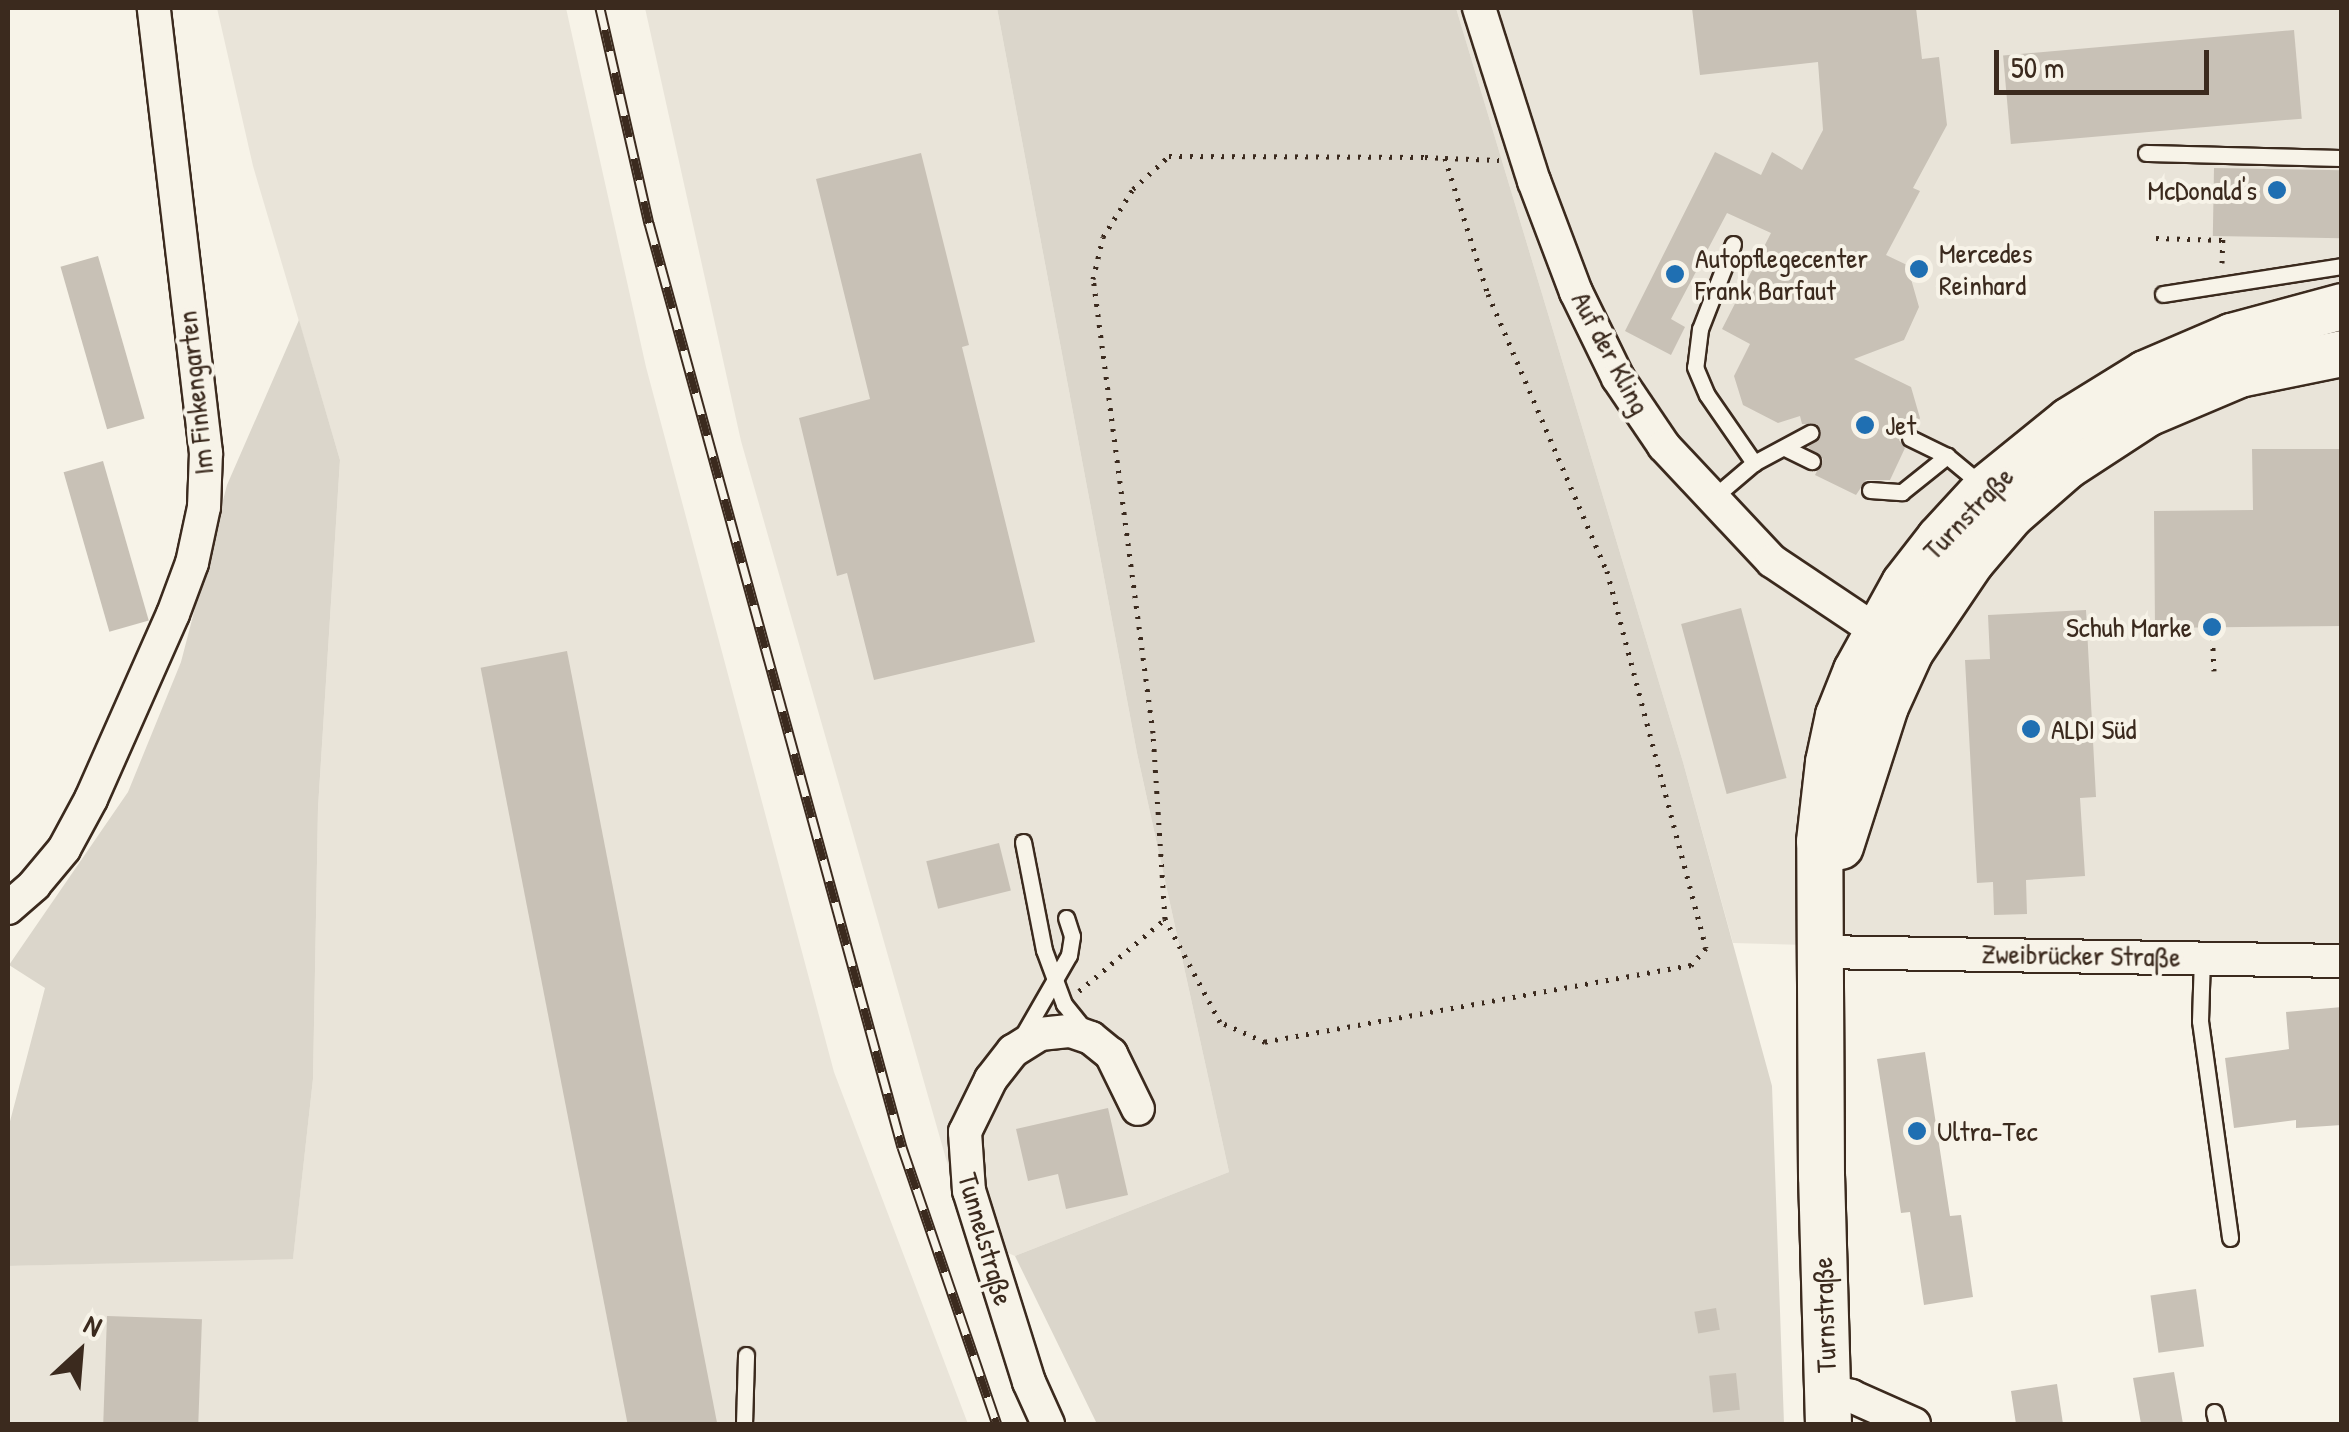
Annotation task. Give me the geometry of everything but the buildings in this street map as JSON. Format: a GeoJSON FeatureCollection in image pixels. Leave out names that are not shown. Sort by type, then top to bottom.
{"type":"FeatureCollection","features":[{"type":"Feature","properties":{"kind":"street","name":"Im Finkengarten"},"geometry":{"type":"LineString","coordinates":[[8,908],[34,885],[64,849],[100,782],[173,614],[192,563],[204,507],[206,454],[154,8]]}},
{"type":"Feature","properties":{"kind":"street","name":"Auf der Kling"},"geometry":{"type":"LineString","coordinates":[[1479,8],[1527,162],[1576,292],[1618,378],[1664,446],[1772,561],[1892,641]]}},
{"type":"Feature","properties":{"kind":"street","name":"Turnstraße"},"geometry":{"type":"LineString","coordinates":[[1840,1405],[1822,906],[1873,739],[1892,641],[1942,600],[1998,501],[2069,420],[2145,373],[2232,336],[2342,306]]}},
{"type":"Feature","properties":{"kind":"street","name":"Turnstraße"},"geometry":{"type":"LineString","coordinates":[[1998,501],[2066,466],[2147,413],[2239,374],[2342,353]]}},
{"type":"Feature","properties":{"kind":"street","name":"Zweibrücker Straße"},"geometry":{"type":"LineString","coordinates":[[1821,952],[2342,960]]}},
{"type":"Feature","properties":{"kind":"street"},"geometry":{"type":"LineString","coordinates":[[1013,1051],[1040,1034],[1071,1031],[1091,1038],[1111,1054],[1138,1109]]}},
{"type":"Feature","properties":{"kind":"street","name":"Tunnelstraße"},"geometry":{"type":"LineString","coordinates":[[1013,1051],[974,1106],[965,1132],[964,1159],[1000,1296],[1029,1382],[1048,1424]]}},
{"type":"Feature","properties":{"kind":"street"},"geometry":{"type":"LineString","coordinates":[[1840,1405],[1914,1424]]}},
{"type":"Feature","properties":{"kind":"lane"},"geometry":{"type":"LineString","coordinates":[[2146,153],[2342,158]]}},
{"type":"Feature","properties":{"kind":"lane"},"geometry":{"type":"LineString","coordinates":[[1733,244],[1700,329],[1694,367],[1706,395],[1754,462]]}},
{"type":"Feature","properties":{"kind":"lane"},"geometry":{"type":"LineString","coordinates":[[2162,294],[2342,266]]}},
{"type":"Feature","properties":{"kind":"lane"},"geometry":{"type":"LineString","coordinates":[[1714,497],[1754,462],[1810,433]]}},
{"type":"Feature","properties":{"kind":"lane"},"geometry":{"type":"LineString","coordinates":[[1910,438],[1947,456],[1998,501]]}},
{"type":"Feature","properties":{"kind":"lane"},"geometry":{"type":"LineString","coordinates":[[1786,448],[1812,461]]}},
{"type":"Feature","properties":{"kind":"lane"},"geometry":{"type":"LineString","coordinates":[[1870,490],[1902,492],[1947,456]]}},
{"type":"Feature","properties":{"kind":"lane"},"geometry":{"type":"LineString","coordinates":[[1023,842],[1044,950],[1058,978],[1064,1004],[1091,1038]]}},
{"type":"Feature","properties":{"kind":"lane"},"geometry":{"type":"LineString","coordinates":[[1013,1051],[1058,978],[1072,936],[1066,918]]}},
{"type":"Feature","properties":{"kind":"lane"},"geometry":{"type":"LineString","coordinates":[[2202,957],[2200,1021],[2230,1238]]}},
{"type":"Feature","properties":{"kind":"lane"},"geometry":{"type":"LineString","coordinates":[[744,1424],[746,1355]]}},
{"type":"Feature","properties":{"kind":"path"},"geometry":{"type":"LineString","coordinates":[[1445,158],[1488,294],[1606,570],[1706,948],[1690,966],[1265,1042],[1220,1022],[1166,919],[1153,733],[1093,279],[1103,237],[1133,190],[1169,156],[1445,158],[1527,162]]}},
{"type":"Feature","properties":{"kind":"path"},"geometry":{"type":"LineString","coordinates":[[2156,238],[2223,240]]}},
{"type":"Feature","properties":{"kind":"path"},"geometry":{"type":"LineString","coordinates":[[2212,627],[2214,670]]}},
{"type":"Feature","properties":{"kind":"path"},"geometry":{"type":"LineString","coordinates":[[1064,1004],[1166,919]]}},
{"type":"Feature","properties":{"kind":"shaded area"},"geometry":{"type":"Polygon","coordinates":[[[217,8],[566,8],[646,367],[834,1072],[968,1424],[8,1424],[8,1266],[293,1258],[313,1079],[318,808],[340,460],[253,166],[217,8]]]}},
{"type":"Feature","properties":{"kind":"shaded area"},"geometry":{"type":"Polygon","coordinates":[[[645,8],[997,8],[1137,753],[1229,1172],[1015,1256],[968,1236],[741,441],[645,8]]]}},
{"type":"Feature","properties":{"kind":"shaded area"},"geometry":{"type":"Polygon","coordinates":[[[997,8],[1456,8],[1683,762],[1772,1086],[1784,1424],[1097,1424],[1015,1256],[1229,1172],[1137,753],[997,8]]]}},
{"type":"Feature","properties":{"kind":"shaded area"},"geometry":{"type":"Polygon","coordinates":[[[1456,8],[2341,8],[2341,959],[1733,943],[1683,762],[1456,8]]]}},
{"type":"Feature","properties":{"kind":"shaded area"},"geometry":{"type":"Polygon","coordinates":[[[299,320],[340,460],[318,808],[313,1079],[293,1259],[8,1266],[8,1129],[45,988],[9,965],[128,792],[181,662],[227,485],[299,320]]]}},
{"type":"Feature","properties":{"kind":"railway"},"geometry":{"type":"LineString","coordinates":[[600,8],[649,223],[902,1147],[997,1424]]}},
{"type":"Feature","properties":{"kind":"place","name":"McDonald's"},"geometry":{"type":"Point","coordinates":[2277,190]}},
{"type":"Feature","properties":{"kind":"place","name":"Mercedes Reinhard"},"geometry":{"type":"Point","coordinates":[1919,269]}},
{"type":"Feature","properties":{"kind":"place","name":"Autopflegecenter Frank Barfaut"},"geometry":{"type":"Point","coordinates":[1675,274]}},
{"type":"Feature","properties":{"kind":"place","name":"Jet"},"geometry":{"type":"Point","coordinates":[1865,425]}},
{"type":"Feature","properties":{"kind":"place","name":"Schuh Marke"},"geometry":{"type":"Point","coordinates":[2212,627]}},
{"type":"Feature","properties":{"kind":"place","name":"ALDI Süd"},"geometry":{"type":"Point","coordinates":[2031,729]}},
{"type":"Feature","properties":{"kind":"place","name":"Ultra-Tec"},"geometry":{"type":"Point","coordinates":[1917,1131]}}]}
